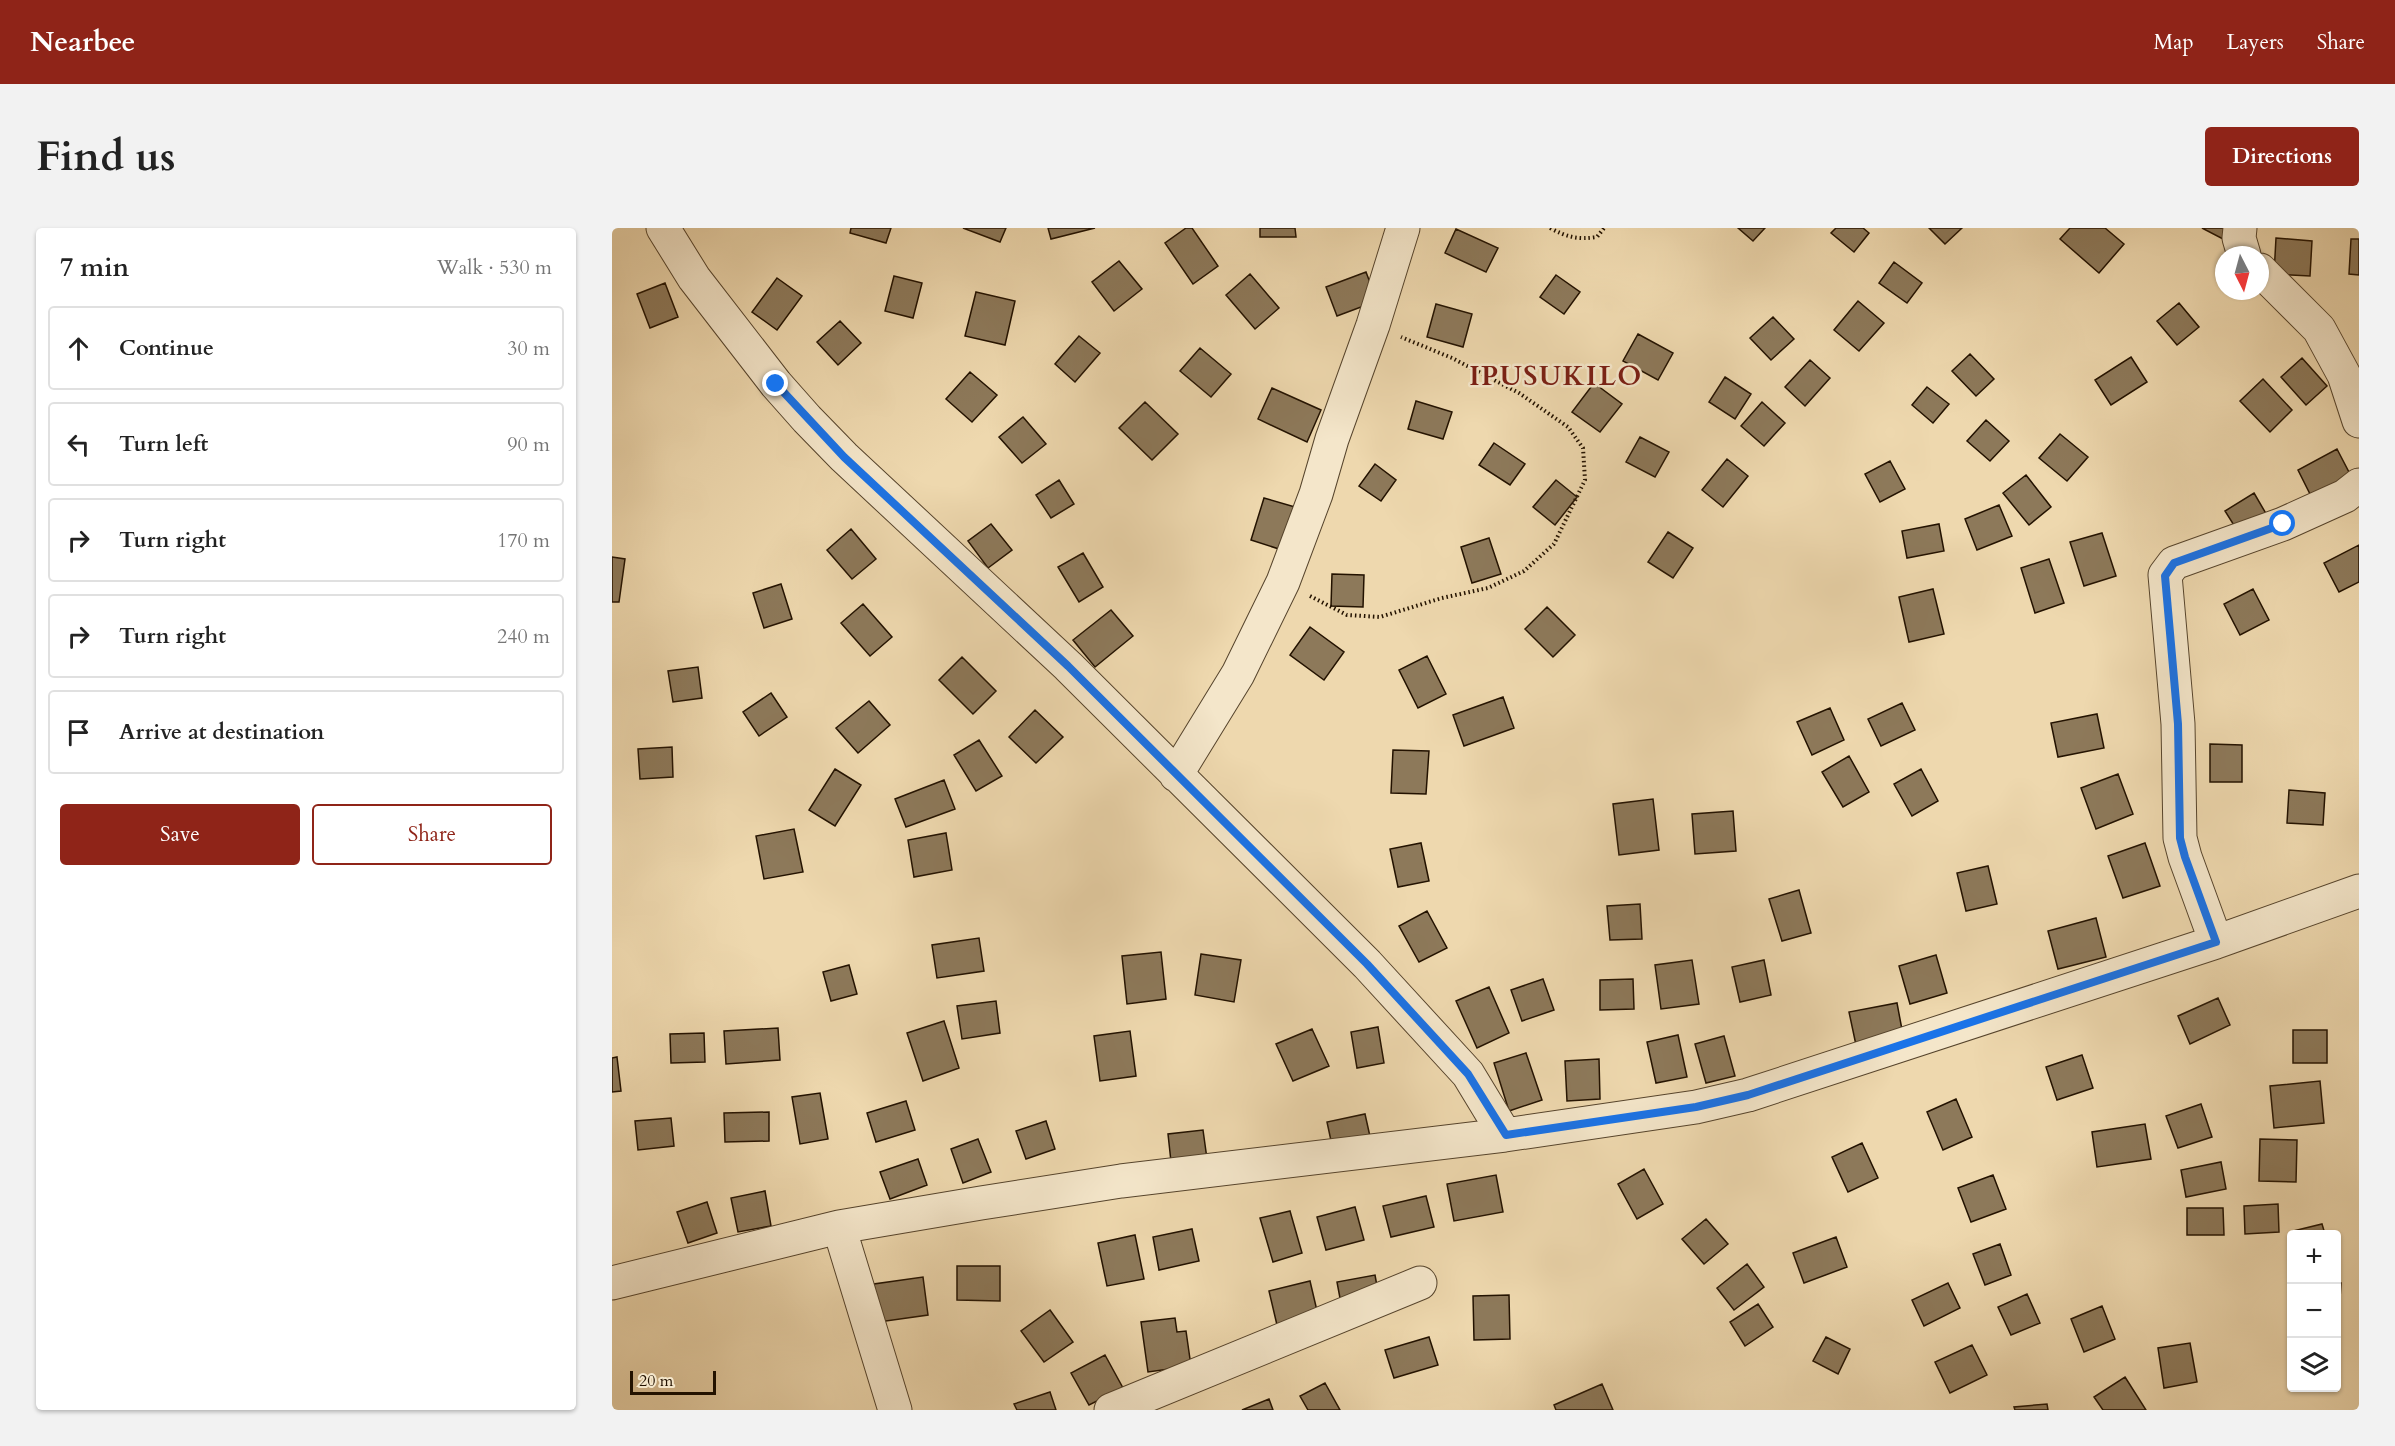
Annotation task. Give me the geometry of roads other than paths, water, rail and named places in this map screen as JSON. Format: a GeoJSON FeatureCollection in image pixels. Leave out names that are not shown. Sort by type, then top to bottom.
{"type":"FeatureCollection","features":[{"type":"Feature","properties":{"kind":"street"},"geometry":{"type":"LineString","coordinates":[[663,228],[694,278],[776,384],[807,418],[844,457],[1068,666],[1367,964],[1468,1074],[1506,1135]]}},
{"type":"Feature","properties":{"kind":"street"},"geometry":{"type":"LineString","coordinates":[[1176,775],[1238,674],[1283,582],[1316,494],[1332,440],[1373,326],[1403,228]]}},
{"type":"Feature","properties":{"kind":"street"},"geometry":{"type":"LineString","coordinates":[[2240,228],[2241,246]]}},
{"type":"Feature","properties":{"kind":"street"},"geometry":{"type":"LineString","coordinates":[[2269,279],[2319,330],[2344,375],[2359,421]]}},
{"type":"Feature","properties":{"kind":"street"},"geometry":{"type":"LineString","coordinates":[[2216,942],[2180,838],[2178,724],[2165,576],[2174,563],[2283,524],[2345,496],[2359,485]]}},
{"type":"Feature","properties":{"kind":"street"},"geometry":{"type":"LineString","coordinates":[[612,1283],[839,1227],[1121,1181],[1506,1135],[1696,1107],[1748,1095],[2216,942],[2359,891]]}},
{"type":"Feature","properties":{"kind":"street"},"geometry":{"type":"LineString","coordinates":[[839,1227],[895,1410]]}},
{"type":"Feature","properties":{"kind":"street"},"geometry":{"type":"LineString","coordinates":[[1111,1410],[1420,1282]]}},
{"type":"Feature","properties":{"kind":"district","name":"IPUSUKILO"},"geometry":{"type":"Point","coordinates":[1556,376]}}]}
